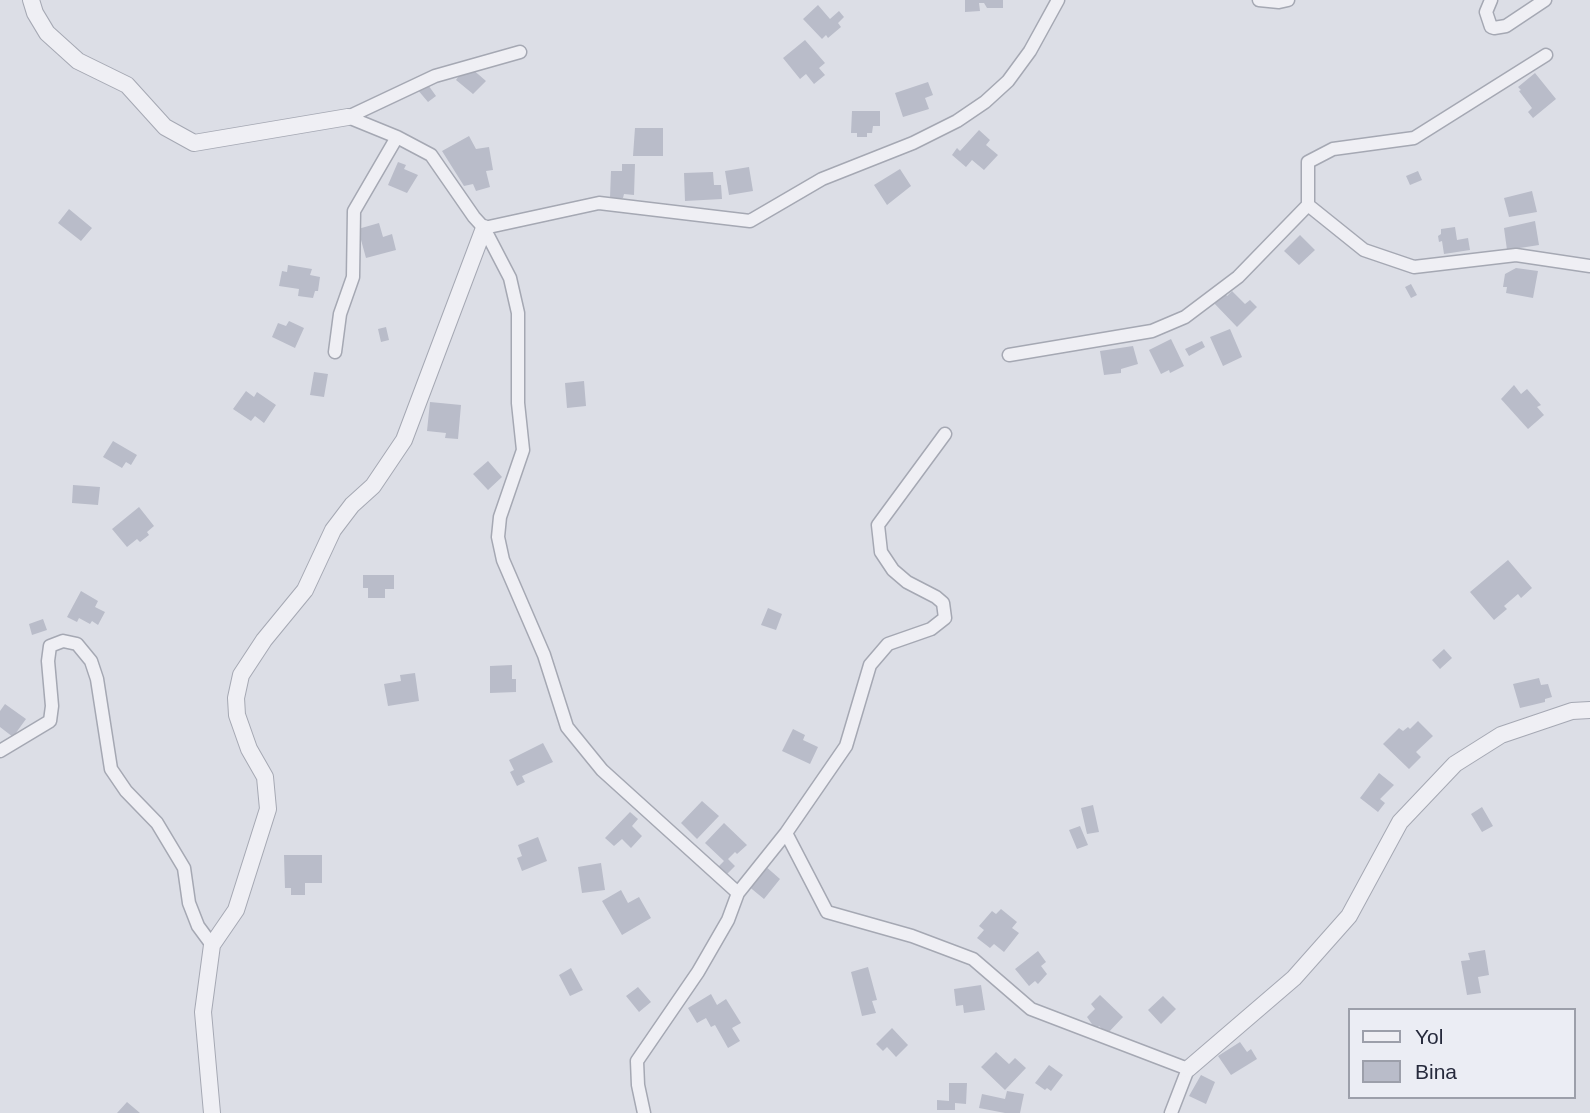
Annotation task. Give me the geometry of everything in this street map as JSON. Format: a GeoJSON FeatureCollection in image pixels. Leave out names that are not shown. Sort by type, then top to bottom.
{"type":"FeatureCollection","features":[{"type":"Feature","properties":{"kind":"street"},"geometry":{"type":"LineString","coordinates":[[31,0],[47,33],[78,61],[128,85],[165,127],[194,143],[348,117],[435,76],[520,52]]}},
{"type":"Feature","properties":{"kind":"street"},"geometry":{"type":"LineString","coordinates":[[484,228],[599,203],[750,221],[822,179],[913,143],[957,121],[985,102],[1008,81],[1030,51],[1058,0]]}},
{"type":"Feature","properties":{"kind":"street"},"geometry":{"type":"LineString","coordinates":[[1259,0],[1288,0]]}},
{"type":"Feature","properties":{"kind":"street"},"geometry":{"type":"LineString","coordinates":[[1491,0],[1486,12],[1491,27],[1494,28],[1506,26],[1545,0]]}},
{"type":"Feature","properties":{"kind":"street"},"geometry":{"type":"LineString","coordinates":[[1009,355],[1152,331],[1185,317],[1238,277],[1308,205],[1308,162],[1332,149],[1414,138],[1546,55]]}},
{"type":"Feature","properties":{"kind":"street"},"geometry":{"type":"LineString","coordinates":[[348,117],[397,137],[431,155],[484,228],[510,278],[517,313],[518,403],[523,450],[500,517],[498,537],[503,559],[544,655],[568,727],[602,770],[738,893]]}},
{"type":"Feature","properties":{"kind":"street"},"geometry":{"type":"LineString","coordinates":[[335,352],[340,314],[353,277],[354,211],[397,137]]}},
{"type":"Feature","properties":{"kind":"street"},"geometry":{"type":"LineString","coordinates":[[1308,205],[1364,250],[1413,267],[1516,256],[1590,266]]}},
{"type":"Feature","properties":{"kind":"street"},"geometry":{"type":"LineString","coordinates":[[212,1113],[203,1012],[212,945],[236,910],[268,809],[265,777],[249,749],[237,715],[236,698],[241,674],[264,639],[305,590],[333,530],[352,505],[373,486],[404,440],[484,228]]}},
{"type":"Feature","properties":{"kind":"street"},"geometry":{"type":"LineString","coordinates":[[644,1113],[638,1085],[637,1061],[698,972],[728,920],[738,893],[786,833],[846,746],[870,665],[888,644],[931,629],[945,618],[943,603],[907,582],[893,570],[881,552],[878,525],[945,434]]}},
{"type":"Feature","properties":{"kind":"street"},"geometry":{"type":"LineString","coordinates":[[0,751],[50,720],[50,646],[63,641],[77,644],[90,661],[97,679],[111,769],[126,791],[157,823],[184,868],[189,903],[198,926],[212,945]]}},
{"type":"Feature","properties":{"kind":"street"},"geometry":{"type":"LineString","coordinates":[[1171,1113],[1188,1069],[1294,978],[1349,916],[1401,822],[1455,764],[1501,735],[1572,711],[1590,710]]}},
{"type":"Feature","properties":{"kind":"street"},"geometry":{"type":"LineString","coordinates":[[786,833],[827,912],[912,936],[973,959],[1031,1009],[1188,1069]]}},
{"type":"Feature","properties":{"kind":"building"},"geometry":{"type":"Polygon","coordinates":[[[965,0],[1003,0],[1003,8],[987,8],[984,3],[979,3],[980,11],[965,12],[965,0]]]}},
{"type":"Feature","properties":{"kind":"building"},"geometry":{"type":"Polygon","coordinates":[[[818,5],[830,19],[839,11],[844,17],[838,23],[841,27],[828,38],[826,35],[822,39],[803,19],[818,5]]]}},
{"type":"Feature","properties":{"kind":"building"},"geometry":{"type":"Polygon","coordinates":[[[805,40],[825,63],[819,68],[825,75],[814,84],[806,74],[800,79],[783,58],[805,40]]]}},
{"type":"Feature","properties":{"kind":"building"},"geometry":{"type":"Polygon","coordinates":[[[471,68],[486,81],[473,94],[456,80],[463,70],[471,68]]]}},
{"type":"Feature","properties":{"kind":"building"},"geometry":{"type":"Polygon","coordinates":[[[1535,73],[1556,99],[1533,118],[1528,112],[1532,108],[1518,87],[1535,73]]]}},
{"type":"Feature","properties":{"kind":"building"},"geometry":{"type":"Polygon","coordinates":[[[426,82],[436,96],[428,102],[417,89],[426,82]]]}},
{"type":"Feature","properties":{"kind":"building"},"geometry":{"type":"Polygon","coordinates":[[[928,82],[933,95],[925,98],[929,109],[903,117],[895,93],[928,82]]]}},
{"type":"Feature","properties":{"kind":"building"},"geometry":{"type":"Polygon","coordinates":[[[852,111],[880,111],[880,126],[873,126],[872,133],[867,133],[867,137],[857,137],[857,133],[851,133],[852,111]]]}},
{"type":"Feature","properties":{"kind":"building"},"geometry":{"type":"Polygon","coordinates":[[[635,128],[663,128],[663,156],[633,156],[635,128]]]}},
{"type":"Feature","properties":{"kind":"building"},"geometry":{"type":"Polygon","coordinates":[[[979,130],[990,140],[986,145],[998,155],[984,170],[972,160],[966,167],[952,155],[957,148],[960,151],[979,130]]]}},
{"type":"Feature","properties":{"kind":"building"},"geometry":{"type":"Polygon","coordinates":[[[469,136],[476,149],[489,147],[493,170],[486,171],[490,187],[476,191],[473,184],[464,186],[442,151],[469,136]]]}},
{"type":"Feature","properties":{"kind":"building"},"geometry":{"type":"Polygon","coordinates":[[[398,162],[406,165],[404,169],[418,175],[407,193],[388,185],[398,162]]]}},
{"type":"Feature","properties":{"kind":"building"},"geometry":{"type":"Polygon","coordinates":[[[622,164],[635,164],[634,195],[624,194],[623,198],[610,198],[611,171],[622,171],[622,164]]]}},
{"type":"Feature","properties":{"kind":"building"},"geometry":{"type":"Polygon","coordinates":[[[749,167],[753,191],[729,195],[725,171],[749,167]]]}},
{"type":"Feature","properties":{"kind":"building"},"geometry":{"type":"Polygon","coordinates":[[[900,169],[911,186],[887,205],[874,185],[900,169]]]}},
{"type":"Feature","properties":{"kind":"building"},"geometry":{"type":"Polygon","coordinates":[[[1418,171],[1422,180],[1410,185],[1406,176],[1418,171]]]}},
{"type":"Feature","properties":{"kind":"building"},"geometry":{"type":"Polygon","coordinates":[[[713,172],[714,185],[721,185],[722,199],[685,201],[684,173],[713,172]]]}},
{"type":"Feature","properties":{"kind":"building"},"geometry":{"type":"Polygon","coordinates":[[[1532,191],[1537,212],[1509,217],[1504,198],[1532,191]]]}},
{"type":"Feature","properties":{"kind":"building"},"geometry":{"type":"Polygon","coordinates":[[[69,209],[92,228],[81,241],[58,223],[69,209]]]}},
{"type":"Feature","properties":{"kind":"building"},"geometry":{"type":"Polygon","coordinates":[[[1535,221],[1539,245],[1507,250],[1504,228],[1535,221]]]}},
{"type":"Feature","properties":{"kind":"building"},"geometry":{"type":"Polygon","coordinates":[[[379,223],[383,237],[392,234],[396,250],[366,258],[358,229],[379,223]]]}},
{"type":"Feature","properties":{"kind":"building"},"geometry":{"type":"Polygon","coordinates":[[[1455,227],[1457,240],[1468,238],[1470,250],[1444,254],[1442,241],[1439,242],[1438,236],[1441,229],[1455,227]]]}},
{"type":"Feature","properties":{"kind":"building"},"geometry":{"type":"Polygon","coordinates":[[[1300,235],[1315,250],[1299,265],[1284,251],[1300,235]]]}},
{"type":"Feature","properties":{"kind":"building"},"geometry":{"type":"Polygon","coordinates":[[[288,265],[312,269],[310,275],[320,277],[318,291],[315,291],[313,298],[298,296],[299,289],[279,286],[282,271],[287,272],[288,265]]]}},
{"type":"Feature","properties":{"kind":"building"},"geometry":{"type":"Polygon","coordinates":[[[1516,268],[1538,271],[1533,298],[1506,293],[1507,287],[1503,287],[1505,274],[1516,268]]]}},
{"type":"Feature","properties":{"kind":"building"},"geometry":{"type":"Polygon","coordinates":[[[1411,284],[1417,295],[1411,298],[1405,287],[1411,284]]]}},
{"type":"Feature","properties":{"kind":"building"},"geometry":{"type":"Polygon","coordinates":[[[1232,291],[1245,304],[1250,300],[1257,307],[1237,327],[1213,302],[1224,292],[1227,296],[1232,291]]]}},
{"type":"Feature","properties":{"kind":"building"},"geometry":{"type":"Polygon","coordinates":[[[289,321],[304,328],[295,348],[272,337],[278,323],[286,326],[289,321]]]}},
{"type":"Feature","properties":{"kind":"building"},"geometry":{"type":"Polygon","coordinates":[[[386,327],[389,340],[381,342],[378,329],[386,327]]]}},
{"type":"Feature","properties":{"kind":"building"},"geometry":{"type":"Polygon","coordinates":[[[1230,329],[1242,357],[1223,366],[1210,337],[1230,329]]]}},
{"type":"Feature","properties":{"kind":"building"},"geometry":{"type":"Polygon","coordinates":[[[1171,339],[1184,366],[1161,374],[1149,350],[1171,339]]]}},
{"type":"Feature","properties":{"kind":"building"},"geometry":{"type":"Polygon","coordinates":[[[1202,341],[1205,347],[1189,356],[1185,349],[1202,341]]]}},
{"type":"Feature","properties":{"kind":"building"},"geometry":{"type":"Polygon","coordinates":[[[1133,346],[1138,364],[1121,369],[1121,373],[1104,375],[1100,351],[1133,346]]]}},
{"type":"Feature","properties":{"kind":"building"},"geometry":{"type":"Polygon","coordinates":[[[314,372],[328,374],[324,397],[310,395],[314,372]]]}},
{"type":"Feature","properties":{"kind":"building"},"geometry":{"type":"Polygon","coordinates":[[[584,381],[586,406],[567,408],[565,383],[584,381]]]}},
{"type":"Feature","properties":{"kind":"building"},"geometry":{"type":"Polygon","coordinates":[[[1514,385],[1521,394],[1527,389],[1541,405],[1537,407],[1544,415],[1528,429],[1501,399],[1514,385]]]}},
{"type":"Feature","properties":{"kind":"building"},"geometry":{"type":"Polygon","coordinates":[[[246,391],[254,397],[257,392],[276,405],[264,423],[255,416],[251,421],[233,409],[246,391]]]}},
{"type":"Feature","properties":{"kind":"building"},"geometry":{"type":"Polygon","coordinates":[[[430,402],[461,405],[458,439],[445,438],[446,433],[427,431],[430,402]]]}},
{"type":"Feature","properties":{"kind":"building"},"geometry":{"type":"Polygon","coordinates":[[[113,441],[137,455],[131,465],[126,462],[122,468],[103,457],[113,441]]]}},
{"type":"Feature","properties":{"kind":"building"},"geometry":{"type":"Polygon","coordinates":[[[488,461],[502,477],[488,490],[473,474],[488,461]]]}},
{"type":"Feature","properties":{"kind":"building"},"geometry":{"type":"Polygon","coordinates":[[[73,485],[100,487],[98,505],[72,503],[73,485]]]}},
{"type":"Feature","properties":{"kind":"building"},"geometry":{"type":"Polygon","coordinates":[[[139,507],[154,526],[147,532],[149,535],[140,542],[137,539],[127,547],[112,529],[139,507]]]}},
{"type":"Feature","properties":{"kind":"building"},"geometry":{"type":"Polygon","coordinates":[[[1508,560],[1532,588],[1521,598],[1518,594],[1504,606],[1507,609],[1494,620],[1470,592],[1508,560]]]}},
{"type":"Feature","properties":{"kind":"building"},"geometry":{"type":"Polygon","coordinates":[[[363,575],[394,575],[394,589],[385,589],[385,598],[368,598],[368,588],[363,588],[363,575]]]}},
{"type":"Feature","properties":{"kind":"building"},"geometry":{"type":"Polygon","coordinates":[[[81,591],[98,601],[95,607],[105,612],[98,625],[92,621],[90,624],[79,618],[77,622],[67,617],[81,591]]]}},
{"type":"Feature","properties":{"kind":"building"},"geometry":{"type":"Polygon","coordinates":[[[768,608],[782,614],[776,630],[761,625],[768,608]]]}},
{"type":"Feature","properties":{"kind":"building"},"geometry":{"type":"Polygon","coordinates":[[[43,619],[47,630],[32,635],[29,624],[43,619]]]}},
{"type":"Feature","properties":{"kind":"building"},"geometry":{"type":"Polygon","coordinates":[[[1444,649],[1452,658],[1440,669],[1432,660],[1444,649]]]}},
{"type":"Feature","properties":{"kind":"building"},"geometry":{"type":"Polygon","coordinates":[[[512,665],[516,692],[490,693],[490,666],[512,665]]]}},
{"type":"Feature","properties":{"kind":"building"},"geometry":{"type":"Polygon","coordinates":[[[415,673],[419,701],[388,706],[384,684],[401,681],[400,675],[415,673]]]}},
{"type":"Feature","properties":{"kind":"building"},"geometry":{"type":"Polygon","coordinates":[[[1539,678],[1541,685],[1548,684],[1552,697],[1545,699],[1545,702],[1520,708],[1513,684],[1539,678]]]}},
{"type":"Feature","properties":{"kind":"building"},"geometry":{"type":"Polygon","coordinates":[[[5,704],[26,719],[13,737],[0,727],[0,711],[5,704]]]}},
{"type":"Feature","properties":{"kind":"building"},"geometry":{"type":"Polygon","coordinates":[[[1418,721],[1433,736],[1416,752],[1421,757],[1409,769],[1383,744],[1399,728],[1403,731],[1408,727],[1410,729],[1418,721]]]}},
{"type":"Feature","properties":{"kind":"building"},"geometry":{"type":"Polygon","coordinates":[[[793,729],[805,735],[803,740],[818,747],[810,764],[782,751],[793,729]]]}},
{"type":"Feature","properties":{"kind":"building"},"geometry":{"type":"Polygon","coordinates":[[[543,743],[553,762],[522,776],[525,782],[517,786],[510,772],[514,770],[509,760],[543,743]]]}},
{"type":"Feature","properties":{"kind":"building"},"geometry":{"type":"Polygon","coordinates":[[[1379,773],[1394,785],[1380,799],[1385,803],[1378,812],[1360,798],[1379,773]]]}},
{"type":"Feature","properties":{"kind":"building"},"geometry":{"type":"Polygon","coordinates":[[[702,801],[719,816],[697,839],[681,823],[702,801]]]}},
{"type":"Feature","properties":{"kind":"building"},"geometry":{"type":"Polygon","coordinates":[[[1093,805],[1099,832],[1087,834],[1081,808],[1093,805]]]}},
{"type":"Feature","properties":{"kind":"building"},"geometry":{"type":"Polygon","coordinates":[[[1482,807],[1493,826],[1482,832],[1471,814],[1482,807]]]}},
{"type":"Feature","properties":{"kind":"building"},"geometry":{"type":"Polygon","coordinates":[[[630,812],[638,819],[632,826],[642,836],[631,848],[622,839],[614,846],[605,838],[630,812]]]}},
{"type":"Feature","properties":{"kind":"building"},"geometry":{"type":"Polygon","coordinates":[[[724,823],[747,845],[728,859],[735,866],[725,876],[717,868],[724,861],[705,843],[724,823]]]}},
{"type":"Feature","properties":{"kind":"building"},"geometry":{"type":"Polygon","coordinates":[[[1080,826],[1088,845],[1077,849],[1069,830],[1080,826]]]}},
{"type":"Feature","properties":{"kind":"building"},"geometry":{"type":"Polygon","coordinates":[[[538,837],[547,861],[522,871],[517,858],[522,856],[518,845],[538,837]]]}},
{"type":"Feature","properties":{"kind":"building"},"geometry":{"type":"Polygon","coordinates":[[[284,855],[322,855],[322,883],[305,883],[305,895],[291,895],[291,888],[285,888],[284,855]]]}},
{"type":"Feature","properties":{"kind":"building"},"geometry":{"type":"Polygon","coordinates":[[[601,863],[605,890],[582,893],[578,867],[601,863]]]}},
{"type":"Feature","properties":{"kind":"building"},"geometry":{"type":"Polygon","coordinates":[[[764,865],[780,879],[764,899],[747,885],[764,865]]]}},
{"type":"Feature","properties":{"kind":"building"},"geometry":{"type":"Polygon","coordinates":[[[621,890],[628,903],[639,897],[651,918],[622,935],[602,901],[621,890]]]}},
{"type":"Feature","properties":{"kind":"building"},"geometry":{"type":"Polygon","coordinates":[[[1001,909],[1017,922],[1012,928],[1019,933],[1004,952],[994,944],[990,948],[977,938],[984,930],[979,926],[992,911],[996,914],[1001,909]]]}},
{"type":"Feature","properties":{"kind":"building"},"geometry":{"type":"Polygon","coordinates":[[[1485,950],[1489,975],[1478,977],[1481,993],[1467,995],[1461,961],[1470,960],[1468,953],[1485,950]]]}},
{"type":"Feature","properties":{"kind":"building"},"geometry":{"type":"Polygon","coordinates":[[[1038,951],[1046,962],[1041,966],[1047,974],[1038,984],[1035,981],[1029,986],[1015,969],[1038,951]]]}},
{"type":"Feature","properties":{"kind":"building"},"geometry":{"type":"Polygon","coordinates":[[[868,967],[877,1000],[872,1001],[876,1013],[862,1016],[851,972],[868,967]]]}},
{"type":"Feature","properties":{"kind":"building"},"geometry":{"type":"Polygon","coordinates":[[[571,968],[583,990],[570,996],[559,975],[571,968]]]}},
{"type":"Feature","properties":{"kind":"building"},"geometry":{"type":"Polygon","coordinates":[[[981,985],[985,1010],[964,1013],[963,1005],[956,1006],[954,989],[981,985]]]}},
{"type":"Feature","properties":{"kind":"building"},"geometry":{"type":"Polygon","coordinates":[[[638,987],[651,1002],[639,1012],[626,996],[638,987]]]}},
{"type":"Feature","properties":{"kind":"building"},"geometry":{"type":"Polygon","coordinates":[[[711,994],[717,1005],[726,999],[741,1023],[732,1028],[740,1041],[728,1048],[715,1025],[711,1027],[706,1018],[697,1023],[688,1008],[711,994]]]}},
{"type":"Feature","properties":{"kind":"building"},"geometry":{"type":"Polygon","coordinates":[[[1100,995],[1123,1017],[1107,1034],[1099,1026],[1096,1030],[1087,1017],[1095,1009],[1091,1004],[1100,995]]]}},
{"type":"Feature","properties":{"kind":"building"},"geometry":{"type":"Polygon","coordinates":[[[1163,996],[1176,1009],[1161,1024],[1148,1010],[1163,996]]]}},
{"type":"Feature","properties":{"kind":"building"},"geometry":{"type":"Polygon","coordinates":[[[892,1028],[908,1045],[896,1057],[887,1047],[883,1051],[876,1044],[892,1028]]]}},
{"type":"Feature","properties":{"kind":"building"},"geometry":{"type":"Polygon","coordinates":[[[1240,1042],[1247,1052],[1251,1049],[1257,1059],[1231,1075],[1218,1056],[1240,1042]]]}},
{"type":"Feature","properties":{"kind":"building"},"geometry":{"type":"Polygon","coordinates":[[[996,1052],[1009,1064],[1015,1058],[1026,1068],[1005,1090],[981,1067],[996,1052]]]}},
{"type":"Feature","properties":{"kind":"building"},"geometry":{"type":"Polygon","coordinates":[[[1049,1065],[1063,1075],[1051,1091],[1035,1083],[1049,1065]]]}},
{"type":"Feature","properties":{"kind":"building"},"geometry":{"type":"Polygon","coordinates":[[[1201,1075],[1215,1082],[1206,1104],[1189,1096],[1201,1075]]]}},
{"type":"Feature","properties":{"kind":"building"},"geometry":{"type":"Polygon","coordinates":[[[949,1083],[967,1083],[966,1104],[955,1103],[955,1110],[937,1110],[937,1100],[949,1101],[949,1083]]]}},
{"type":"Feature","properties":{"kind":"building"},"geometry":{"type":"Polygon","coordinates":[[[1007,1091],[1024,1094],[1020,1113],[979,1108],[982,1094],[1005,1099],[1007,1091]]]}},
{"type":"Feature","properties":{"kind":"building"},"geometry":{"type":"Polygon","coordinates":[[[127,1102],[140,1113],[117,1113],[127,1102]]]}}]}
